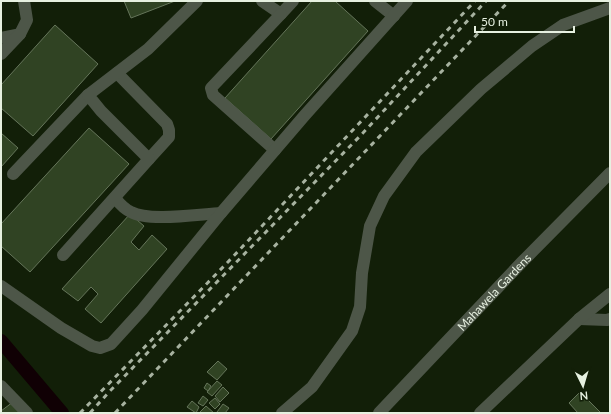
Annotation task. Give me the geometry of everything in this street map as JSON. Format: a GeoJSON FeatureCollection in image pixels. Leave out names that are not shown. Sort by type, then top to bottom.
{"type":"FeatureCollection","features":[{"type":"Feature","properties":{"kind":"street"},"geometry":{"type":"LineString","coordinates":[[1,54],[20,34],[26,20],[24,1]]}},
{"type":"Feature","properties":{"kind":"street"},"geometry":{"type":"LineString","coordinates":[[12,174],[88,95],[148,49],[197,1]]}},
{"type":"Feature","properties":{"kind":"street"},"geometry":{"type":"LineString","coordinates":[[262,1],[281,14]]}},
{"type":"Feature","properties":{"kind":"street"},"geometry":{"type":"LineString","coordinates":[[275,150],[213,95],[211,88],[293,1]]}},
{"type":"Feature","properties":{"kind":"street"},"geometry":{"type":"LineString","coordinates":[[375,1],[394,16]]}},
{"type":"Feature","properties":{"kind":"street"},"geometry":{"type":"LineString","coordinates":[[1,286],[61,328],[92,346],[100,348],[111,344],[142,310],[221,213],[305,115],[407,1]]}},
{"type":"Feature","properties":{"kind":"street"},"geometry":{"type":"LineString","coordinates":[[282,413],[312,388],[352,331],[360,307],[362,273],[370,226],[384,196],[416,152],[481,89],[532,46],[563,26],[610,8]]}},
{"type":"Feature","properties":{"kind":"street"},"geometry":{"type":"LineString","coordinates":[[1,38],[20,34]]}},
{"type":"Feature","properties":{"kind":"street"},"geometry":{"type":"LineString","coordinates":[[63,255],[169,136],[167,124],[117,73]]}},
{"type":"Feature","properties":{"kind":"street"},"geometry":{"type":"LineString","coordinates":[[88,95],[101,111],[149,159]]}},
{"type":"Feature","properties":{"kind":"street","name":"Mahawela Gardens"},"geometry":{"type":"LineString","coordinates":[[379,413],[522,262],[610,172]]}},
{"type":"Feature","properties":{"kind":"street"},"geometry":{"type":"LineString","coordinates":[[115,198],[122,206],[132,213],[159,218],[221,213]]}},
{"type":"Feature","properties":{"kind":"street"},"geometry":{"type":"LineString","coordinates":[[480,413],[579,319],[610,294]]}},
{"type":"Feature","properties":{"kind":"street"},"geometry":{"type":"LineString","coordinates":[[579,319],[610,319]]}},
{"type":"Feature","properties":{"kind":"street"},"geometry":{"type":"LineString","coordinates":[[1,386],[28,413]]}},
{"type":"Feature","properties":{"kind":"building"},"geometry":{"type":"Polygon","coordinates":[[[124,1],[175,1],[131,18],[124,1]]]}},
{"type":"Feature","properties":{"kind":"building"},"geometry":{"type":"Polygon","coordinates":[[[312,1],[335,1],[368,31],[271,139],[225,98],[312,1]]]}},
{"type":"Feature","properties":{"kind":"building"},"geometry":{"type":"Polygon","coordinates":[[[55,25],[98,64],[33,136],[1,108],[1,85],[55,25]]]}},
{"type":"Feature","properties":{"kind":"building"},"geometry":{"type":"Polygon","coordinates":[[[89,128],[129,164],[30,272],[1,246],[1,224],[89,128]]]}},
{"type":"Feature","properties":{"kind":"building"},"geometry":{"type":"Polygon","coordinates":[[[1,133],[18,148],[1,167],[1,133]]]}},
{"type":"Feature","properties":{"kind":"building"},"geometry":{"type":"Polygon","coordinates":[[[130,214],[144,226],[131,242],[139,250],[152,235],[167,249],[101,323],[85,309],[98,294],[91,287],[78,301],[62,289],[130,214]]]}},
{"type":"Feature","properties":{"kind":"building"},"geometry":{"type":"Polygon","coordinates":[[[218,361],[227,369],[217,380],[207,372],[218,361]]]}},
{"type":"Feature","properties":{"kind":"building"},"geometry":{"type":"Polygon","coordinates":[[[217,381],[222,385],[212,396],[207,392],[217,381]]]}},
{"type":"Feature","properties":{"kind":"building"},"geometry":{"type":"Polygon","coordinates":[[[207,383],[211,386],[208,391],[204,388],[207,383]]]}},
{"type":"Feature","properties":{"kind":"building"},"geometry":{"type":"Polygon","coordinates":[[[223,387],[229,393],[220,402],[215,396],[223,387]]]}},
{"type":"Feature","properties":{"kind":"building"},"geometry":{"type":"Polygon","coordinates":[[[580,392],[601,413],[578,413],[569,403],[580,392]]]}},
{"type":"Feature","properties":{"kind":"building"},"geometry":{"type":"Polygon","coordinates":[[[203,396],[208,400],[203,406],[198,403],[203,396]]]}},
{"type":"Feature","properties":{"kind":"building"},"geometry":{"type":"Polygon","coordinates":[[[215,398],[220,404],[215,409],[209,403],[215,398]]]}},
{"type":"Feature","properties":{"kind":"building"},"geometry":{"type":"Polygon","coordinates":[[[192,401],[199,407],[196,413],[187,407],[192,401]]]}},
{"type":"Feature","properties":{"kind":"building"},"geometry":{"type":"Polygon","coordinates":[[[13,402],[22,413],[1,413],[1,411],[13,402]]]}},
{"type":"Feature","properties":{"kind":"building"},"geometry":{"type":"Polygon","coordinates":[[[223,404],[229,408],[225,413],[218,413],[217,412],[223,404]]]}},
{"type":"Feature","properties":{"kind":"building"},"geometry":{"type":"Polygon","coordinates":[[[206,406],[214,413],[199,413],[206,406]]]}},
{"type":"Feature","properties":{"kind":"waterway"},"geometry":{"type":"LineString","coordinates":[[1,341],[62,413]]}},
{"type":"Feature","properties":{"kind":"railway"},"geometry":{"type":"LineString","coordinates":[[80,413],[227,263],[475,1]]}},
{"type":"Feature","properties":{"kind":"railway"},"geometry":{"type":"LineString","coordinates":[[90,413],[362,134],[486,1]]}},
{"type":"Feature","properties":{"kind":"railway"},"geometry":{"type":"LineString","coordinates":[[115,413],[509,1]]}}]}
